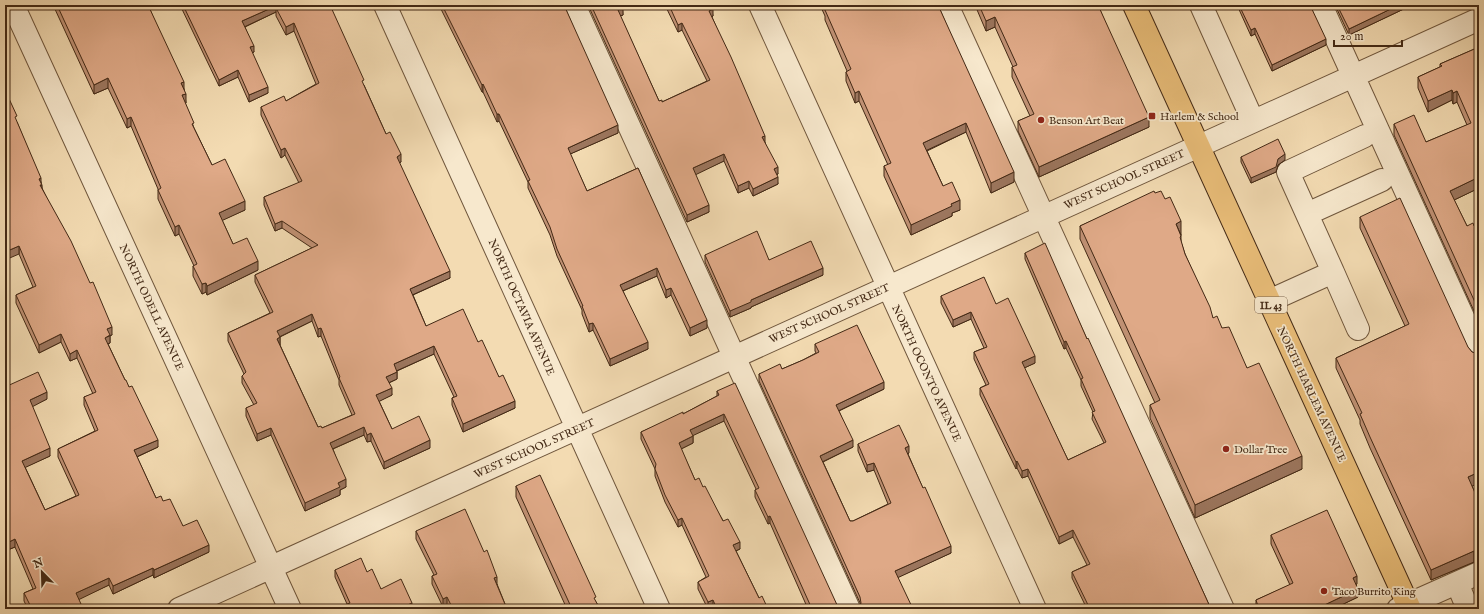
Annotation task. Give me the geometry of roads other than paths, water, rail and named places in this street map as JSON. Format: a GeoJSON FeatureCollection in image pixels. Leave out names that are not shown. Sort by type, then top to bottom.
{"type":"FeatureCollection","features":[{"type":"Feature","properties":{"kind":"main road","name":"NORTH HARLEM AVENUE"},"geometry":{"type":"LineString","coordinates":[[1134,5],[1269,301],[1405,608]]}},
{"type":"Feature","properties":{"kind":"street","name":"NORTH ODELL AVENUE"},"geometry":{"type":"LineString","coordinates":[[13,5],[290,609]]}},
{"type":"Feature","properties":{"kind":"street","name":"NORTH OCTAVIA AVENUE"},"geometry":{"type":"LineString","coordinates":[[385,5],[659,609]]}},
{"type":"Feature","properties":{"kind":"street"},"geometry":{"type":"LineString","coordinates":[[574,5],[849,609]]}},
{"type":"Feature","properties":{"kind":"street","name":"NORTH OCONTO AVENUE"},"geometry":{"type":"LineString","coordinates":[[760,5],[1035,609]]}},
{"type":"Feature","properties":{"kind":"street"},"geometry":{"type":"LineString","coordinates":[[948,5],[1223,609]]}},
{"type":"Feature","properties":{"kind":"street"},"geometry":{"type":"LineString","coordinates":[[1201,5],[1253,121]]}},
{"type":"Feature","properties":{"kind":"street"},"geometry":{"type":"LineString","coordinates":[[1321,5],[1479,352]]}},
{"type":"Feature","properties":{"kind":"street","name":"WEST SCHOOL STREET"},"geometry":{"type":"LineString","coordinates":[[180,609],[1198,145],[1479,19]]}},
{"type":"Feature","properties":{"kind":"street"},"geometry":{"type":"LineString","coordinates":[[1358,329],[1288,172],[1365,136]]}},
{"type":"Feature","properties":{"kind":"street"},"geometry":{"type":"LineString","coordinates":[[1307,214],[1382,180]]}},
{"type":"Feature","properties":{"kind":"street"},"geometry":{"type":"LineString","coordinates":[[1269,301],[1333,272]]}},
{"type":"Feature","properties":{"kind":"street"},"geometry":{"type":"LineString","coordinates":[[1405,608],[1479,573]]}},
{"type":"Feature","properties":{"kind":"street"},"geometry":{"type":"LineString","coordinates":[[1457,583],[1468,609]]}},
{"type":"Feature","properties":{"kind":"place","name":"Harlem & School"},"geometry":{"type":"Point","coordinates":[1152,116]}},
{"type":"Feature","properties":{"kind":"place","name":"Benson Art Beat"},"geometry":{"type":"Point","coordinates":[1041,120]}},
{"type":"Feature","properties":{"kind":"place","name":"Dollar Tree"},"geometry":{"type":"Point","coordinates":[1226,449]}},
{"type":"Feature","properties":{"kind":"place","name":"Taco Burrito King"},"geometry":{"type":"Point","coordinates":[1324,591]}}]}
